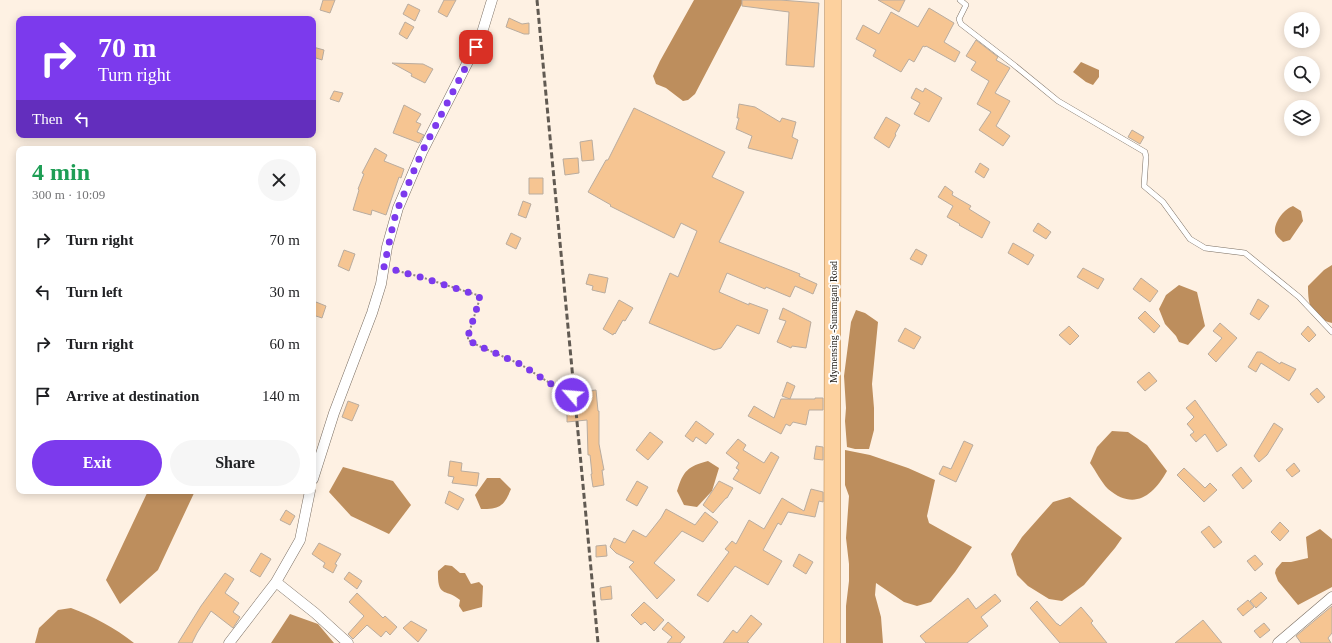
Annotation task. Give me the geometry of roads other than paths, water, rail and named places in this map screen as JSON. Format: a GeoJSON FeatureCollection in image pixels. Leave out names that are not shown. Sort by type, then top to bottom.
{"type":"FeatureCollection","features":[{"type":"Feature","properties":{"kind":"main road","name":"Mymensing -Sunamganj Road"},"geometry":{"type":"LineString","coordinates":[[832,643],[833,0]]}},
{"type":"Feature","properties":{"kind":"street"},"geometry":{"type":"LineString","coordinates":[[316,470],[334,414],[372,313],[398,208],[422,152],[481,36],[492,0]]}},
{"type":"Feature","properties":{"kind":"street"},"geometry":{"type":"LineString","coordinates":[[229,643],[276,582],[300,540],[309,494]]}},
{"type":"Feature","properties":{"kind":"street"},"geometry":{"type":"LineString","coordinates":[[276,582],[315,613],[348,643]]}},
{"type":"Feature","properties":{"kind":"street"},"geometry":{"type":"LineString","coordinates":[[1278,643],[1332,596]]}},
{"type":"Feature","properties":{"kind":"lane"},"geometry":{"type":"LineString","coordinates":[[960,0],[966,5],[959,19],[961,24],[1058,100],[1144,152],[1146,157],[1144,186],[1163,202],[1190,239],[1205,248],[1245,253],[1299,297],[1332,332]]}},
{"type":"Feature","properties":{"kind":"railway"},"geometry":{"type":"LineString","coordinates":[[537,0],[598,643]]}}]}
